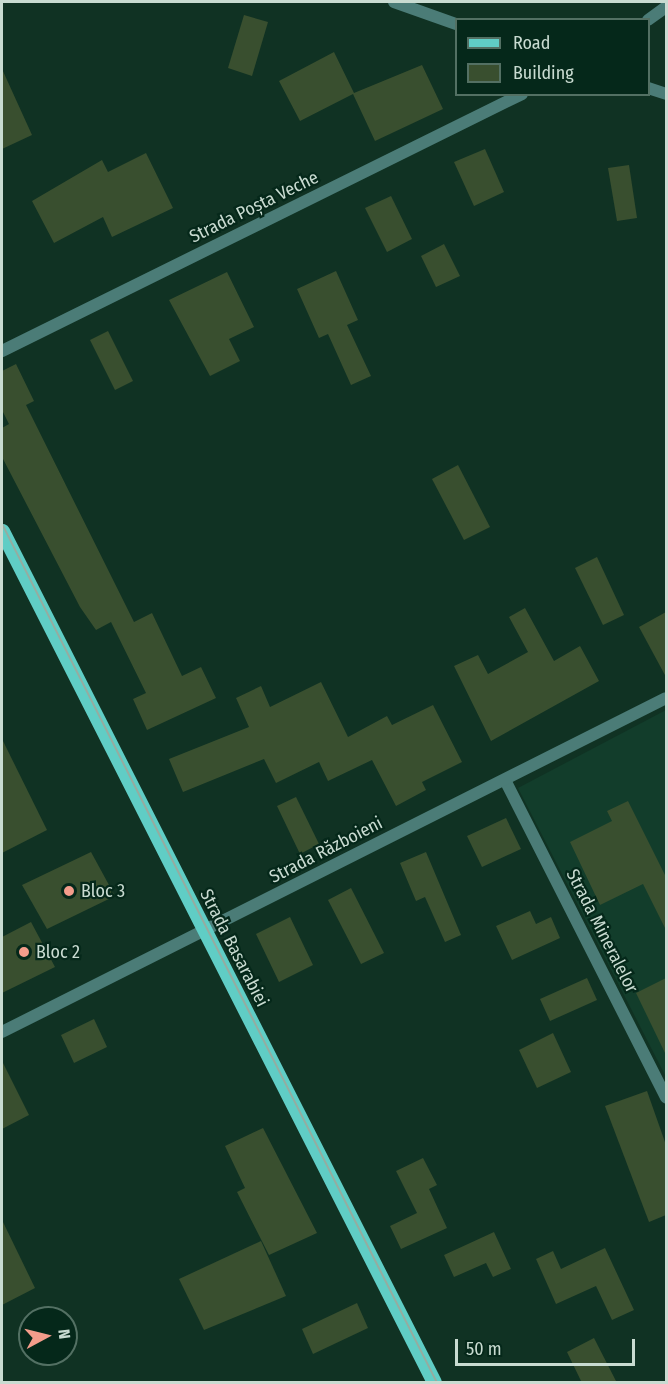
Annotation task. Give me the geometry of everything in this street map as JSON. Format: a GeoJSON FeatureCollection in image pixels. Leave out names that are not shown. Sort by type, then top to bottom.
{"type":"FeatureCollection","features":[{"type":"Feature","properties":{"kind":"main road","name":"Strada Basarabiei"},"geometry":{"type":"LineString","coordinates":[[2,531],[434,1383]]}},
{"type":"Feature","properties":{"kind":"street"},"geometry":{"type":"LineString","coordinates":[[394,2],[455,24]]}},
{"type":"Feature","properties":{"kind":"street"},"geometry":{"type":"LineString","coordinates":[[650,19],[666,7]]}},
{"type":"Feature","properties":{"kind":"street"},"geometry":{"type":"LineString","coordinates":[[650,89],[666,94]]}},
{"type":"Feature","properties":{"kind":"street","name":"Strada Poșta Veche"},"geometry":{"type":"LineString","coordinates":[[2,351],[518,96]]}},
{"type":"Feature","properties":{"kind":"street","name":"Strada Războieni"},"geometry":{"type":"LineString","coordinates":[[2,1032],[666,698]]}},
{"type":"Feature","properties":{"kind":"street","name":"Strada Mineralelor"},"geometry":{"type":"LineString","coordinates":[[505,780],[666,1097]]}},
{"type":"Feature","properties":{"kind":"shaded area"},"geometry":{"type":"Polygon","coordinates":[[[666,710],[666,1077],[518,788],[666,710]]]}},
{"type":"Feature","properties":{"kind":"building"},"geometry":{"type":"Polygon","coordinates":[[[244,15],[268,22],[252,76],[228,68],[244,15]]]}},
{"type":"Feature","properties":{"kind":"building"},"geometry":{"type":"Polygon","coordinates":[[[334,52],[354,93],[422,65],[443,109],[375,141],[353,94],[300,121],[279,81],[334,52]]]}},
{"type":"Feature","properties":{"kind":"building"},"geometry":{"type":"Polygon","coordinates":[[[2,69],[32,135],[2,149],[2,69]]]}},
{"type":"Feature","properties":{"kind":"building"},"geometry":{"type":"Polygon","coordinates":[[[485,149],[504,192],[474,206],[454,162],[485,149]]]}},
{"type":"Feature","properties":{"kind":"building"},"geometry":{"type":"Polygon","coordinates":[[[146,153],[173,208],[112,237],[103,217],[54,243],[32,201],[102,160],[108,172],[146,153]]]}},
{"type":"Feature","properties":{"kind":"building"},"geometry":{"type":"Polygon","coordinates":[[[629,165],[637,218],[617,221],[608,168],[629,165]]]}},
{"type":"Feature","properties":{"kind":"building"},"geometry":{"type":"Polygon","coordinates":[[[391,196],[412,239],[387,252],[365,208],[391,196]]]}},
{"type":"Feature","properties":{"kind":"building"},"geometry":{"type":"Polygon","coordinates":[[[444,244],[460,276],[436,287],[421,256],[444,244]]]}},
{"type":"Feature","properties":{"kind":"building"},"geometry":{"type":"Polygon","coordinates":[[[336,271],[358,320],[347,325],[371,376],[351,385],[328,334],[319,338],[297,289],[336,271]]]}},
{"type":"Feature","properties":{"kind":"building"},"geometry":{"type":"Polygon","coordinates":[[[227,272],[254,327],[229,339],[240,361],[210,376],[169,300],[227,272]]]}},
{"type":"Feature","properties":{"kind":"building"},"geometry":{"type":"Polygon","coordinates":[[[108,331],[133,381],[115,390],[90,340],[108,331]]]}},
{"type":"Feature","properties":{"kind":"building"},"geometry":{"type":"Polygon","coordinates":[[[16,364],[34,401],[26,405],[134,622],[152,613],[182,676],[201,667],[216,698],[147,730],[133,699],[146,693],[111,622],[96,630],[80,607],[2,457],[2,428],[9,424],[2,410],[2,371],[16,364]]]}},
{"type":"Feature","properties":{"kind":"building"},"geometry":{"type":"Polygon","coordinates":[[[458,465],[490,527],[464,540],[432,479],[458,465]]]}},
{"type":"Feature","properties":{"kind":"building"},"geometry":{"type":"Polygon","coordinates":[[[597,557],[624,615],[603,625],[575,568],[597,557]]]}},
{"type":"Feature","properties":{"kind":"building"},"geometry":{"type":"Polygon","coordinates":[[[525,608],[554,661],[580,646],[599,681],[491,741],[454,666],[478,655],[488,674],[528,652],[509,617],[525,608]]]}},
{"type":"Feature","properties":{"kind":"building"},"geometry":{"type":"Polygon","coordinates":[[[666,612],[666,677],[639,627],[666,612]]]}},
{"type":"Feature","properties":{"kind":"building"},"geometry":{"type":"Polygon","coordinates":[[[321,682],[348,737],[387,716],[392,725],[433,705],[462,762],[422,782],[426,790],[396,806],[372,760],[328,781],[319,762],[276,783],[264,759],[183,792],[169,759],[249,727],[236,698],[261,686],[270,707],[321,682]]]}},
{"type":"Feature","properties":{"kind":"building"},"geometry":{"type":"Polygon","coordinates":[[[2,739],[47,830],[2,853],[2,739]]]}},
{"type":"Feature","properties":{"kind":"building"},"geometry":{"type":"Polygon","coordinates":[[[296,797],[319,844],[300,854],[277,806],[296,797]]]}},
{"type":"Feature","properties":{"kind":"building"},"geometry":{"type":"Polygon","coordinates":[[[628,801],[666,877],[666,930],[643,884],[600,905],[570,842],[612,821],[607,811],[628,801]]]}},
{"type":"Feature","properties":{"kind":"building"},"geometry":{"type":"Polygon","coordinates":[[[506,818],[521,849],[482,867],[467,836],[506,818]]]}},
{"type":"Feature","properties":{"kind":"building","name":"Bloc 3"},"geometry":{"type":"Polygon","coordinates":[[[91,852],[115,896],[47,929],[22,885],[91,852]]]}},
{"type":"Feature","properties":{"kind":"building"},"geometry":{"type":"Polygon","coordinates":[[[426,852],[461,935],[445,942],[425,897],[416,901],[400,863],[426,852]]]}},
{"type":"Feature","properties":{"kind":"building"},"geometry":{"type":"Polygon","coordinates":[[[351,888],[384,953],[361,964],[328,900],[351,888]]]}},
{"type":"Feature","properties":{"kind":"building"},"geometry":{"type":"Polygon","coordinates":[[[530,911],[536,924],[551,917],[560,938],[512,960],[496,926],[530,911]]]}},
{"type":"Feature","properties":{"kind":"building"},"geometry":{"type":"Polygon","coordinates":[[[290,917],[313,965],[279,982],[256,934],[290,917]]]}},
{"type":"Feature","properties":{"kind":"building","name":"Bloc 2"},"geometry":{"type":"Polygon","coordinates":[[[31,922],[55,967],[2,993],[2,937],[31,922]]]}},
{"type":"Feature","properties":{"kind":"building"},"geometry":{"type":"Polygon","coordinates":[[[587,978],[597,1000],[550,1021],[540,999],[587,978]]]}},
{"type":"Feature","properties":{"kind":"building"},"geometry":{"type":"Polygon","coordinates":[[[666,978],[666,1055],[636,993],[666,978]]]}},
{"type":"Feature","properties":{"kind":"building"},"geometry":{"type":"Polygon","coordinates":[[[94,1019],[107,1047],[74,1063],[61,1035],[94,1019]]]}},
{"type":"Feature","properties":{"kind":"building"},"geometry":{"type":"Polygon","coordinates":[[[553,1033],[571,1072],[537,1088],[519,1050],[553,1033]]]}},
{"type":"Feature","properties":{"kind":"building"},"geometry":{"type":"Polygon","coordinates":[[[2,1061],[29,1115],[2,1129],[2,1061]]]}},
{"type":"Feature","properties":{"kind":"building"},"geometry":{"type":"Polygon","coordinates":[[[647,1091],[666,1145],[666,1215],[649,1222],[605,1106],[647,1091]]]}},
{"type":"Feature","properties":{"kind":"building"},"geometry":{"type":"Polygon","coordinates":[[[263,1128],[317,1233],[269,1255],[237,1192],[245,1188],[225,1146],[263,1128]]]}},
{"type":"Feature","properties":{"kind":"building"},"geometry":{"type":"Polygon","coordinates":[[[423,1158],[437,1185],[429,1189],[447,1228],[401,1249],[390,1226],[417,1213],[396,1171],[423,1158]]]}},
{"type":"Feature","properties":{"kind":"building"},"geometry":{"type":"Polygon","coordinates":[[[2,1220],[35,1288],[2,1305],[2,1220]]]}},
{"type":"Feature","properties":{"kind":"building"},"geometry":{"type":"Polygon","coordinates":[[[494,1232],[511,1269],[493,1277],[486,1263],[454,1277],[444,1255],[494,1232]]]}},
{"type":"Feature","properties":{"kind":"building"},"geometry":{"type":"Polygon","coordinates":[[[261,1241],[286,1296],[204,1330],[179,1279],[261,1241]]]}},
{"type":"Feature","properties":{"kind":"building"},"geometry":{"type":"Polygon","coordinates":[[[605,1248],[634,1310],[612,1320],[596,1286],[556,1304],[536,1259],[553,1251],[561,1269],[605,1248]]]}},
{"type":"Feature","properties":{"kind":"building"},"geometry":{"type":"Polygon","coordinates":[[[357,1303],[368,1328],[313,1354],[302,1329],[357,1303]]]}},
{"type":"Feature","properties":{"kind":"building"},"geometry":{"type":"Polygon","coordinates":[[[594,1338],[617,1383],[582,1383],[567,1352],[594,1338]]]}},
{"type":"Feature","properties":{"kind":"tram line"},"geometry":{"type":"LineString","coordinates":[[2,523],[437,1382]]}},
{"type":"Feature","properties":{"kind":"place","name":"Bloc 3"},"geometry":{"type":"Point","coordinates":[69,891]}},
{"type":"Feature","properties":{"kind":"place","name":"Bloc 2"},"geometry":{"type":"Point","coordinates":[24,952]}}]}
